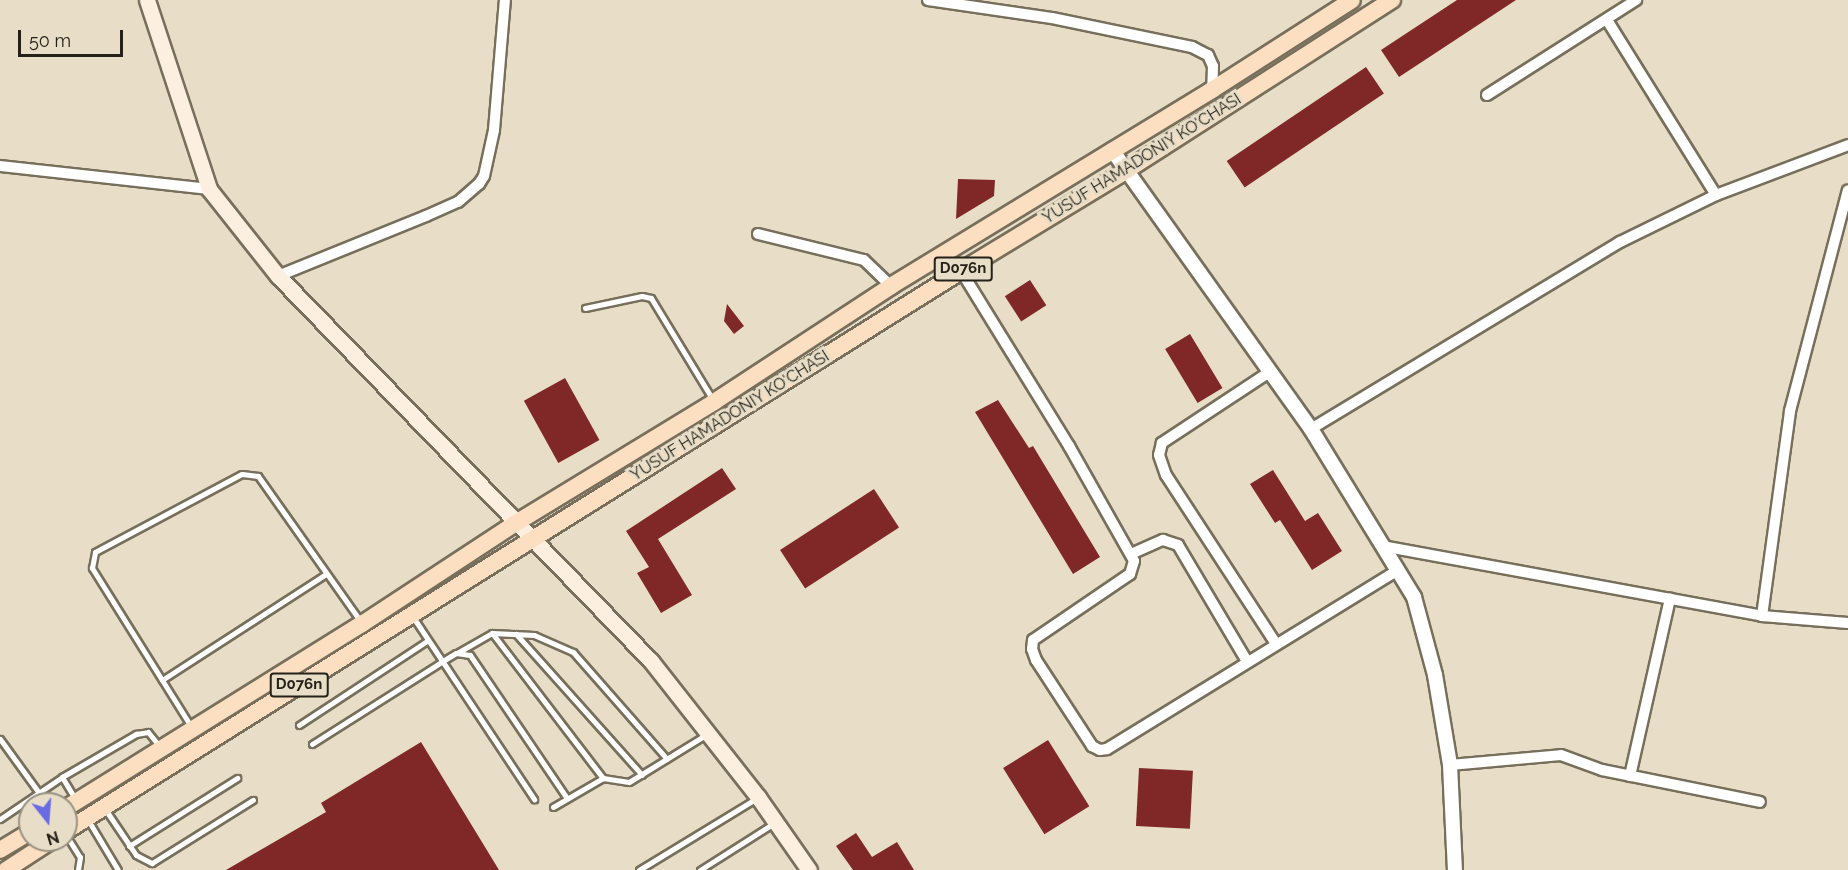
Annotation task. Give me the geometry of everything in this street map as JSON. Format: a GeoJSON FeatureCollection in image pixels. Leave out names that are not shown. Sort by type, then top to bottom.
{"type":"FeatureCollection","features":[{"type":"Feature","properties":{"kind":"main road"},"geometry":{"type":"LineString","coordinates":[[147,0],[209,189],[278,276],[651,661],[758,797],[809,870]]}},
{"type":"Feature","properties":{"kind":"main road","name":"YUSUF HAMADONIY KO'CHASI"},"geometry":{"type":"LineString","coordinates":[[78,800],[194,730],[516,523],[714,402],[891,286],[1212,90],[1352,0]]}},
{"type":"Feature","properties":{"kind":"main road","name":"YUSUF HAMADONIY KO'CHASI"},"geometry":{"type":"LineString","coordinates":[[78,823],[961,271],[1127,170],[1392,0]]}},
{"type":"Feature","properties":{"kind":"main road"},"geometry":{"type":"LineString","coordinates":[[0,850],[18,839]]}},
{"type":"Feature","properties":{"kind":"main road"},"geometry":{"type":"LineString","coordinates":[[6,870],[34,852]]}},
{"type":"Feature","properties":{"kind":"street"},"geometry":{"type":"LineString","coordinates":[[278,276],[437,211],[467,196],[480,184],[484,176],[494,130],[505,0]]}},
{"type":"Feature","properties":{"kind":"street"},"geometry":{"type":"LineString","coordinates":[[928,0],[1052,18],[1192,47],[1208,55],[1213,66],[1212,90]]}},
{"type":"Feature","properties":{"kind":"street"},"geometry":{"type":"LineString","coordinates":[[1487,95],[1636,0]]}},
{"type":"Feature","properties":{"kind":"street"},"geometry":{"type":"LineString","coordinates":[[1607,20],[1716,195]]}},
{"type":"Feature","properties":{"kind":"street"},"geometry":{"type":"LineString","coordinates":[[1311,429],[1620,242],[1716,195],[1848,145]]}},
{"type":"Feature","properties":{"kind":"street"},"geometry":{"type":"LineString","coordinates":[[1112,150],[1311,429],[1414,597],[1432,664],[1450,765],[1455,870]]}},
{"type":"Feature","properties":{"kind":"street"},"geometry":{"type":"LineString","coordinates":[[0,166],[209,189]]}},
{"type":"Feature","properties":{"kind":"street"},"geometry":{"type":"LineString","coordinates":[[1762,616],[1790,411],[1848,190]]}},
{"type":"Feature","properties":{"kind":"street"},"geometry":{"type":"LineString","coordinates":[[758,234],[864,260],[891,286]]}},
{"type":"Feature","properties":{"kind":"street"},"geometry":{"type":"LineString","coordinates":[[961,271],[1131,554],[1134,566],[1130,574],[1033,640],[1032,653],[1092,746],[1100,750],[1107,749],[1398,570]]}},
{"type":"Feature","properties":{"kind":"street"},"geometry":{"type":"LineString","coordinates":[[1271,371],[1162,443],[1159,455],[1166,475],[1276,644]]}},
{"type":"Feature","properties":{"kind":"street"},"geometry":{"type":"LineString","coordinates":[[1131,554],[1163,540],[1178,545],[1247,661]]}},
{"type":"Feature","properties":{"kind":"street"},"geometry":{"type":"LineString","coordinates":[[1382,546],[1762,616],[1848,623]]}},
{"type":"Feature","properties":{"kind":"street"},"geometry":{"type":"LineString","coordinates":[[1630,776],[1670,598]]}},
{"type":"Feature","properties":{"kind":"street"},"geometry":{"type":"LineString","coordinates":[[1450,765],[1561,754],[1596,768],[1760,801]]}},
{"type":"Feature","properties":{"kind":"lane"},"geometry":{"type":"LineString","coordinates":[[585,308],[642,296],[651,298],[714,402]]}},
{"type":"Feature","properties":{"kind":"lane"},"geometry":{"type":"LineString","coordinates":[[194,730],[92,568],[95,552],[242,474],[258,476],[362,624]]}},
{"type":"Feature","properties":{"kind":"lane"},"geometry":{"type":"LineString","coordinates":[[162,680],[326,574]]}},
{"type":"Feature","properties":{"kind":"lane"},"geometry":{"type":"LineString","coordinates":[[412,616],[534,799]]}},
{"type":"Feature","properties":{"kind":"lane"},"geometry":{"type":"LineString","coordinates":[[312,744],[441,662],[492,633],[516,634],[534,635],[573,652],[667,759]]}},
{"type":"Feature","properties":{"kind":"lane"},"geometry":{"type":"LineString","coordinates":[[492,633],[603,778]]}},
{"type":"Feature","properties":{"kind":"lane"},"geometry":{"type":"LineString","coordinates":[[516,634],[642,775]]}},
{"type":"Feature","properties":{"kind":"lane"},"geometry":{"type":"LineString","coordinates":[[299,725],[427,641]]}},
{"type":"Feature","properties":{"kind":"lane"},"geometry":{"type":"LineString","coordinates":[[456,653],[470,655],[567,798]]}},
{"type":"Feature","properties":{"kind":"lane"},"geometry":{"type":"LineString","coordinates":[[41,792],[62,777],[143,731],[148,732],[161,748]]}},
{"type":"Feature","properties":{"kind":"lane"},"geometry":{"type":"LineString","coordinates":[[553,807],[603,778],[628,782],[708,734]]}},
{"type":"Feature","properties":{"kind":"lane"},"geometry":{"type":"LineString","coordinates":[[0,739],[39,792]]}},
{"type":"Feature","properties":{"kind":"lane"},"geometry":{"type":"LineString","coordinates":[[62,777],[67,792]]}},
{"type":"Feature","properties":{"kind":"lane"},"geometry":{"type":"LineString","coordinates":[[129,846],[237,778]]}},
{"type":"Feature","properties":{"kind":"lane"},"geometry":{"type":"LineString","coordinates":[[639,870],[758,797]]}},
{"type":"Feature","properties":{"kind":"lane"},"geometry":{"type":"LineString","coordinates":[[103,806],[136,855],[152,863],[253,800]]}},
{"type":"Feature","properties":{"kind":"lane"},"geometry":{"type":"LineString","coordinates":[[0,819],[18,807]]}},
{"type":"Feature","properties":{"kind":"lane"},"geometry":{"type":"LineString","coordinates":[[86,817],[118,870]]}},
{"type":"Feature","properties":{"kind":"lane"},"geometry":{"type":"LineString","coordinates":[[700,870],[776,822]]}},
{"type":"Feature","properties":{"kind":"lane"},"geometry":{"type":"LineString","coordinates":[[77,852],[80,857],[78,870]]}},
{"type":"Feature","properties":{"kind":"building"},"geometry":{"type":"Polygon","coordinates":[[[1457,0],[1516,0],[1399,77],[1381,50],[1457,0]]]}},
{"type":"Feature","properties":{"kind":"building"},"geometry":{"type":"Polygon","coordinates":[[[1366,67],[1384,94],[1245,187],[1227,161],[1366,67]]]}},
{"type":"Feature","properties":{"kind":"building"},"geometry":{"type":"Polygon","coordinates":[[[958,179],[995,180],[994,196],[956,219],[958,179]]]}},
{"type":"Feature","properties":{"kind":"building"},"geometry":{"type":"Polygon","coordinates":[[[1030,280],[1046,305],[1021,321],[1005,296],[1030,280]]]}},
{"type":"Feature","properties":{"kind":"building"},"geometry":{"type":"Polygon","coordinates":[[[727,304],[744,326],[734,334],[724,321],[727,304]]]}},
{"type":"Feature","properties":{"kind":"building"},"geometry":{"type":"Polygon","coordinates":[[[1190,334],[1222,388],[1198,403],[1165,349],[1190,334]]]}},
{"type":"Feature","properties":{"kind":"building"},"geometry":{"type":"Polygon","coordinates":[[[565,378],[599,440],[558,463],[524,401],[565,378]]]}},
{"type":"Feature","properties":{"kind":"building"},"geometry":{"type":"Polygon","coordinates":[[[998,400],[1029,448],[1033,446],[1100,557],[1073,574],[975,412],[998,400]]]}},
{"type":"Feature","properties":{"kind":"building"},"geometry":{"type":"Polygon","coordinates":[[[722,468],[736,489],[658,539],[692,595],[661,613],[637,573],[649,567],[626,531],[722,468]]]}},
{"type":"Feature","properties":{"kind":"building"},"geometry":{"type":"Polygon","coordinates":[[[1273,470],[1305,521],[1318,513],[1342,551],[1312,570],[1280,520],[1275,523],[1250,484],[1273,470]]]}},
{"type":"Feature","properties":{"kind":"building"},"geometry":{"type":"Polygon","coordinates":[[[874,489],[899,528],[805,589],[780,550],[874,489]]]}},
{"type":"Feature","properties":{"kind":"building"},"geometry":{"type":"Polygon","coordinates":[[[1048,740],[1089,806],[1044,834],[1003,768],[1048,740]]]}},
{"type":"Feature","properties":{"kind":"building"},"geometry":{"type":"Polygon","coordinates":[[[421,742],[499,870],[226,870],[326,812],[321,803],[421,742]]]}},
{"type":"Feature","properties":{"kind":"building"},"geometry":{"type":"Polygon","coordinates":[[[1139,768],[1193,771],[1190,829],[1136,826],[1139,768]]]}},
{"type":"Feature","properties":{"kind":"building"},"geometry":{"type":"Polygon","coordinates":[[[856,833],[872,857],[897,842],[914,870],[853,870],[836,846],[856,833]]]}}]}
